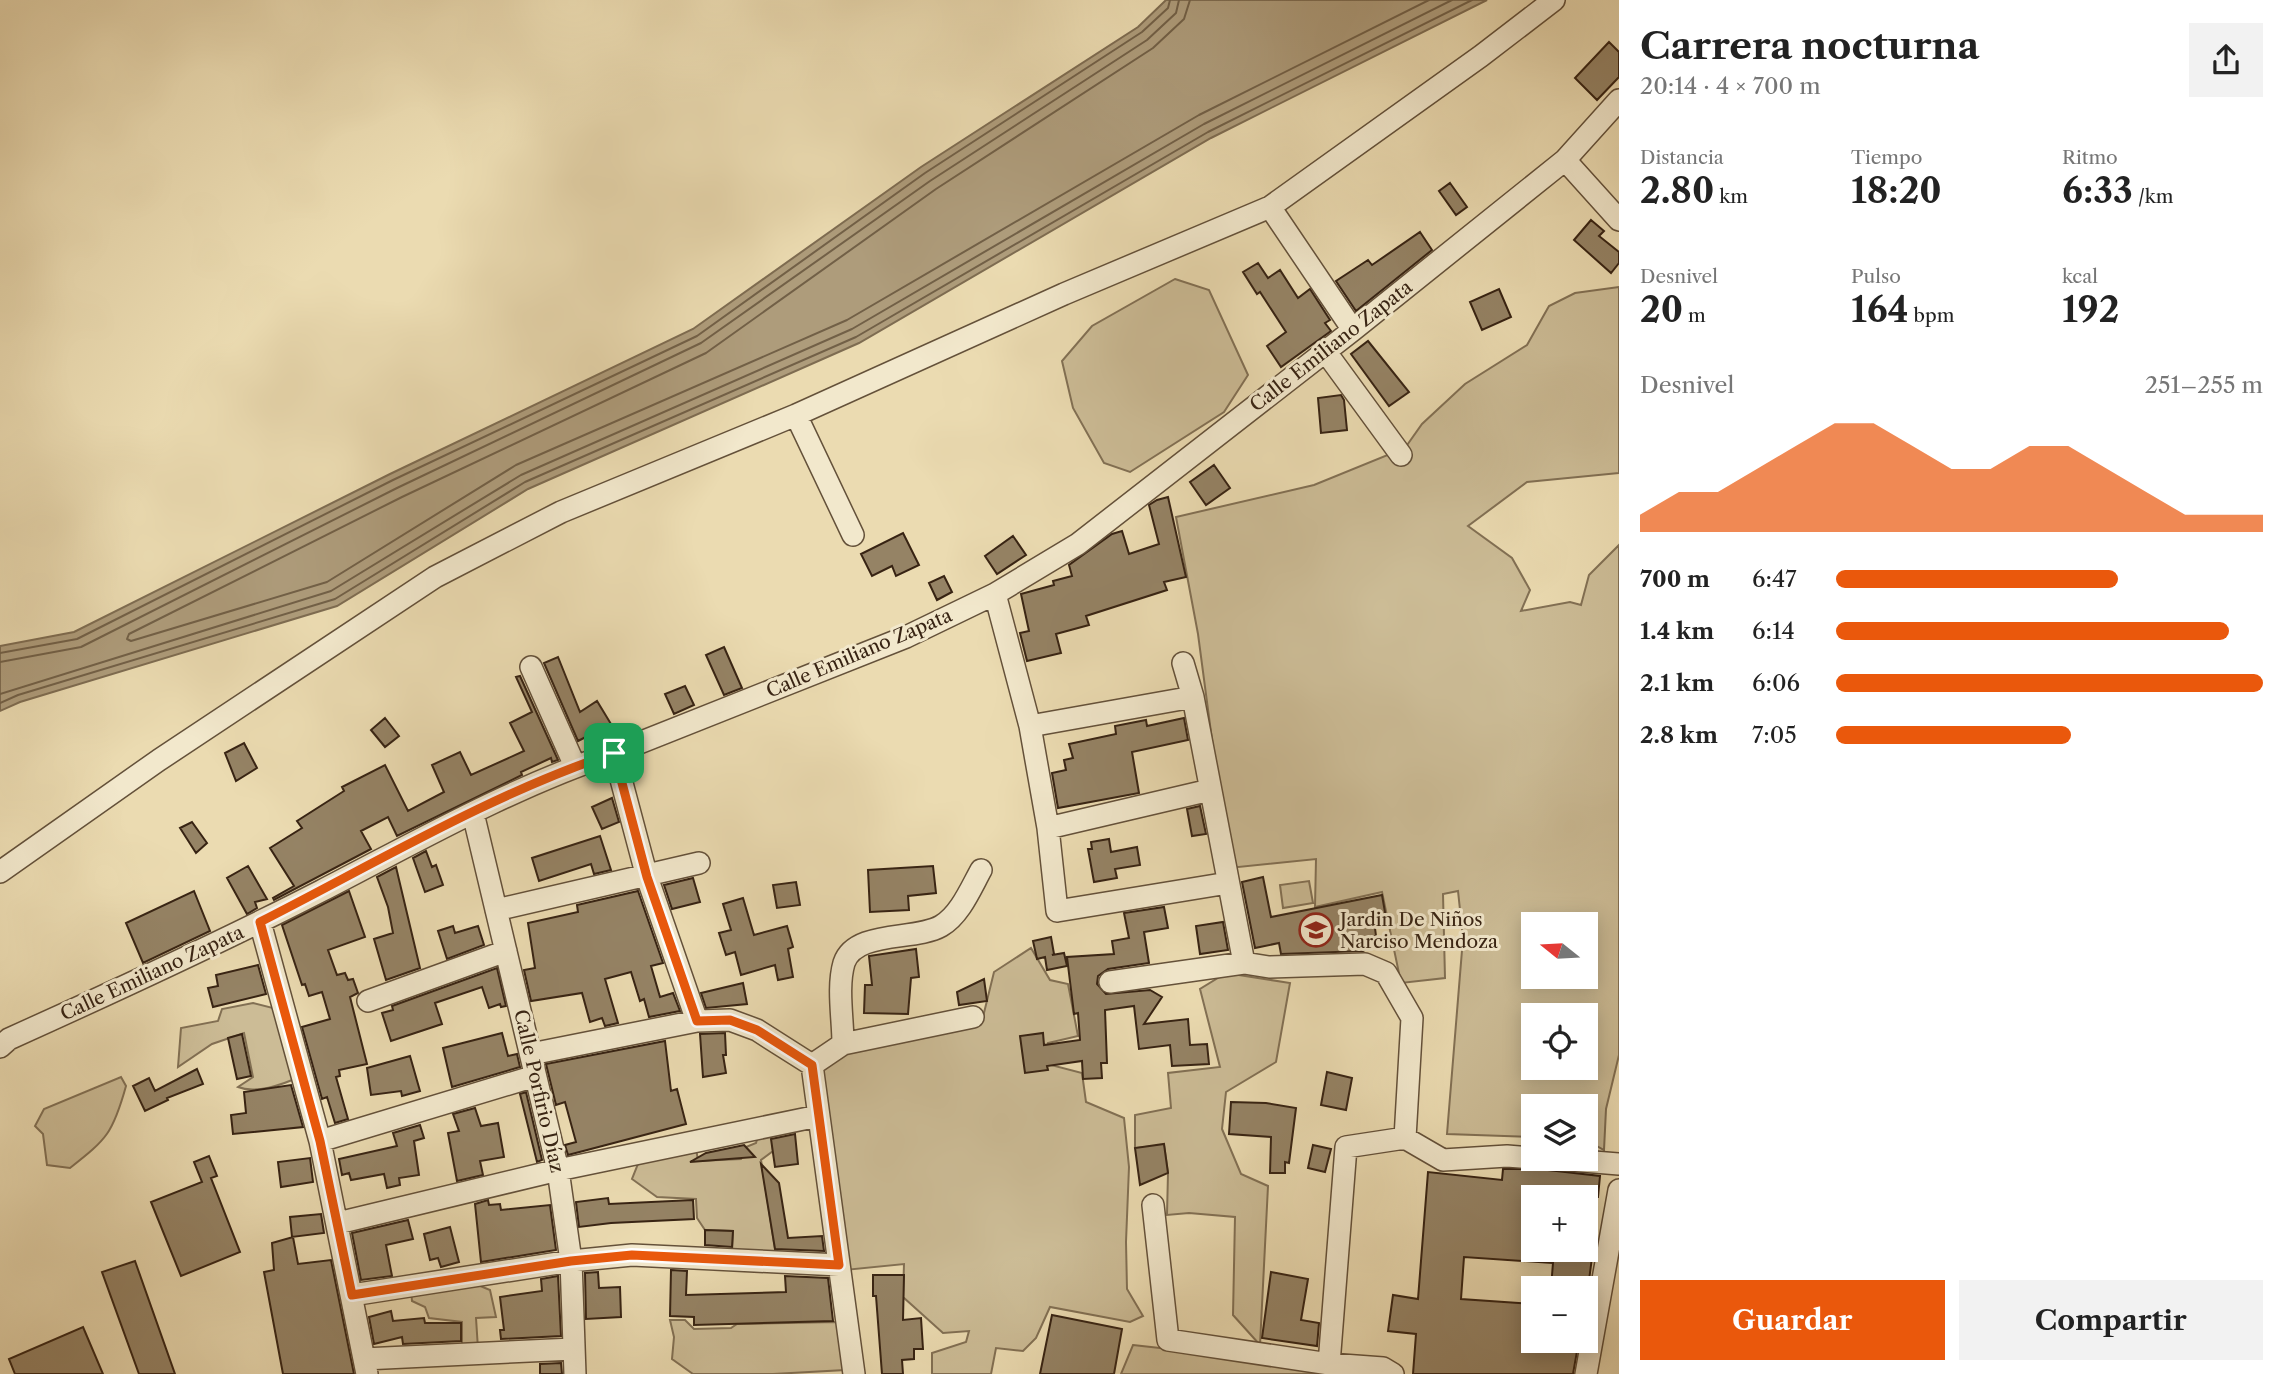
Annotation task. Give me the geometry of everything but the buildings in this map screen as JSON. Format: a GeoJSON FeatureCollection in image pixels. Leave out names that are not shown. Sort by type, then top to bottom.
{"type":"FeatureCollection","features":[{"type":"Feature","properties":{"kind":"street"},"geometry":{"type":"LineString","coordinates":[[0,872],[159,760],[435,578],[561,512],[796,415],[1064,295],[1270,207],[1470,64],[1554,0]]}},
{"type":"Feature","properties":{"kind":"street","name":"Calle Emiliano Zapata"},"geometry":{"type":"LineString","coordinates":[[0,1047],[9,1040],[260,922],[473,813],[575,766],[906,637],[995,594],[1077,544],[1353,330],[1565,160],[1619,100]]}},
{"type":"Feature","properties":{"kind":"street"},"geometry":{"type":"LineString","coordinates":[[1565,160],[1619,220]]}},
{"type":"Feature","properties":{"kind":"street"},"geometry":{"type":"LineString","coordinates":[[1270,207],[1353,330]]}},
{"type":"Feature","properties":{"kind":"street"},"geometry":{"type":"LineString","coordinates":[[1325,351],[1401,455]]}},
{"type":"Feature","properties":{"kind":"street"},"geometry":{"type":"LineString","coordinates":[[796,415],[853,535]]}},
{"type":"Feature","properties":{"kind":"street"},"geometry":{"type":"LineString","coordinates":[[995,594],[1030,726],[1048,828],[1057,911],[1228,883]]}},
{"type":"Feature","properties":{"kind":"street"},"geometry":{"type":"LineString","coordinates":[[1183,663],[1193,696],[1244,963]]}},
{"type":"Feature","properties":{"kind":"street"},"geometry":{"type":"LineString","coordinates":[[531,667],[575,766]]}},
{"type":"Feature","properties":{"kind":"street"},"geometry":{"type":"LineString","coordinates":[[1030,726],[1193,696]]}},
{"type":"Feature","properties":{"kind":"street"},"geometry":{"type":"LineString","coordinates":[[614,753],[647,877],[697,1021]]}},
{"type":"Feature","properties":{"kind":"street"},"geometry":{"type":"LineString","coordinates":[[1048,828],[1210,790]]}},
{"type":"Feature","properties":{"kind":"street","name":"Calle Porfirio Díaz"},"geometry":{"type":"LineString","coordinates":[[473,813],[558,1170],[571,1261],[575,1374]]}},
{"type":"Feature","properties":{"kind":"street"},"geometry":{"type":"LineString","coordinates":[[496,910],[699,863]]}},
{"type":"Feature","properties":{"kind":"street"},"geometry":{"type":"LineString","coordinates":[[843,1044],[842,974],[852,950],[865,943],[940,927],[956,912],[981,870]]}},
{"type":"Feature","properties":{"kind":"street"},"geometry":{"type":"LineString","coordinates":[[260,922],[320,1141],[366,1367],[573,1349]]}},
{"type":"Feature","properties":{"kind":"street"},"geometry":{"type":"LineString","coordinates":[[368,1001],[506,951]]}},
{"type":"Feature","properties":{"kind":"street"},"geometry":{"type":"LineString","coordinates":[[1110,982],[1244,963],[1269,967],[1365,964],[1386,973],[1412,1018],[1405,1138]]}},
{"type":"Feature","properties":{"kind":"street"},"geometry":{"type":"LineString","coordinates":[[812,1065],[843,1044],[973,1017]]}},
{"type":"Feature","properties":{"kind":"street"},"geometry":{"type":"LineString","coordinates":[[531,1054],[697,1021],[730,1020],[757,1030],[812,1065]]}},
{"type":"Feature","properties":{"kind":"street"},"geometry":{"type":"LineString","coordinates":[[812,1065],[854,1374]]}},
{"type":"Feature","properties":{"kind":"street"},"geometry":{"type":"LineString","coordinates":[[320,1141],[536,1076]]}},
{"type":"Feature","properties":{"kind":"street"},"geometry":{"type":"LineString","coordinates":[[338,1223],[558,1170],[818,1116]]}},
{"type":"Feature","properties":{"kind":"street"},"geometry":{"type":"LineString","coordinates":[[1329,1364],[1346,1147],[1405,1138],[1443,1160],[1521,1157]]}},
{"type":"Feature","properties":{"kind":"street"},"geometry":{"type":"LineString","coordinates":[[1598,1162],[1619,1164]]}},
{"type":"Feature","properties":{"kind":"street"},"geometry":{"type":"LineString","coordinates":[[1586,1374],[1619,1190]]}},
{"type":"Feature","properties":{"kind":"street"},"geometry":{"type":"LineString","coordinates":[[1153,1205],[1168,1340],[1329,1364],[1383,1368],[1392,1374]]}},
{"type":"Feature","properties":{"kind":"street"},"geometry":{"type":"LineString","coordinates":[[352,1295],[571,1261],[632,1255],[839,1265]]}},
{"type":"Feature","properties":{"kind":"shaded area"},"geometry":{"type":"Polygon","coordinates":[[[1175,279],[1209,290],[1248,375],[1224,412],[1130,472],[1104,463],[1073,408],[1062,361],[1092,326],[1175,279]]]}},
{"type":"Feature","properties":{"kind":"shaded area"},"geometry":{"type":"Polygon","coordinates":[[[1619,287],[1619,473],[1527,482],[1468,526],[1512,558],[1530,590],[1521,611],[1570,602],[1581,605],[1589,575],[1619,545],[1619,1055],[1606,1109],[1604,1150],[1598,1147],[1598,1094],[1521,1094],[1521,1137],[1447,1134],[1463,938],[1458,891],[1443,894],[1445,978],[1401,983],[1382,892],[1315,907],[1316,859],[1229,868],[1198,634],[1176,517],[1314,485],[1405,448],[1422,424],[1465,384],[1527,345],[1549,306],[1575,293],[1619,287]]]}},
{"type":"Feature","properties":{"kind":"shaded area"},"geometry":{"type":"Polygon","coordinates":[[[1309,881],[1313,903],[1283,908],[1280,885],[1309,881]]]}},
{"type":"Feature","properties":{"kind":"shaded area"},"geometry":{"type":"Polygon","coordinates":[[[1031,948],[1050,980],[1068,984],[1078,1036],[1048,1043],[1051,1065],[1082,1073],[1086,1102],[1124,1118],[1129,1167],[1127,1289],[1143,1316],[1130,1322],[1050,1307],[1036,1338],[1023,1351],[996,1348],[991,1374],[932,1374],[932,1353],[966,1342],[969,1331],[943,1333],[903,1297],[904,1264],[845,1270],[819,1070],[846,1051],[982,1021],[994,972],[1031,948]]]}},
{"type":"Feature","properties":{"kind":"shaded area"},"geometry":{"type":"Polygon","coordinates":[[[1226,973],[1290,983],[1276,1062],[1226,1092],[1222,1129],[1241,1174],[1268,1186],[1260,1345],[1233,1315],[1235,1217],[1189,1213],[1167,1215],[1168,1173],[1164,1145],[1135,1148],[1135,1115],[1171,1108],[1168,1073],[1220,1067],[1200,989],[1226,973]]]}},
{"type":"Feature","properties":{"kind":"shaded area"},"geometry":{"type":"Polygon","coordinates":[[[253,1003],[277,1009],[299,1077],[277,1086],[260,1089],[238,1087],[253,1077],[244,1033],[212,1044],[178,1067],[181,1028],[218,1021],[222,1009],[253,1003]]]}},
{"type":"Feature","properties":{"kind":"shaded area"},"geometry":{"type":"Polygon","coordinates":[[[121,1077],[126,1086],[117,1115],[101,1142],[70,1168],[47,1165],[43,1134],[35,1126],[44,1109],[121,1077]]]}},
{"type":"Feature","properties":{"kind":"shaded area"},"geometry":{"type":"Polygon","coordinates":[[[771,1133],[773,1151],[761,1160],[776,1255],[732,1254],[733,1231],[705,1230],[697,1218],[696,1199],[657,1197],[632,1179],[640,1159],[696,1148],[698,1161],[741,1159],[746,1147],[756,1143],[758,1136],[771,1133]]]}},
{"type":"Feature","properties":{"kind":"shaded area"},"geometry":{"type":"Polygon","coordinates":[[[473,1283],[490,1290],[496,1317],[476,1318],[478,1349],[462,1344],[462,1322],[429,1318],[425,1307],[412,1301],[411,1290],[473,1283]]]}},
{"type":"Feature","properties":{"kind":"shaded area"},"geometry":{"type":"Polygon","coordinates":[[[670,1320],[685,1320],[694,1329],[731,1328],[737,1324],[837,1322],[845,1370],[773,1374],[693,1374],[672,1359],[674,1337],[670,1320]]]}},
{"type":"Feature","properties":{"kind":"shaded area"},"geometry":{"type":"Polygon","coordinates":[[[1133,1345],[1338,1368],[1337,1374],[1121,1374],[1133,1345]]]}},
{"type":"Feature","properties":{"kind":"water"},"geometry":{"type":"Polygon","coordinates":[[[1166,0],[1487,0],[1211,138],[859,343],[528,489],[337,606],[20,702],[0,711],[0,646],[74,632],[390,474],[693,329],[921,167],[1138,27],[1166,0]]]}},
{"type":"Feature","properties":{"kind":"place","name":"Jardin De Niños Narciso Mendoza"},"geometry":{"type":"Point","coordinates":[1316,930]}},
{"type":"Feature","properties":{"kind":"route"},"geometry":{"type":"LineString","coordinates":[[614,753],[647,877],[697,1021],[730,1020],[757,1030],[812,1065],[839,1265],[632,1255],[571,1261],[352,1295],[320,1141],[260,922],[473,813],[575,766],[614,753]]}}]}
